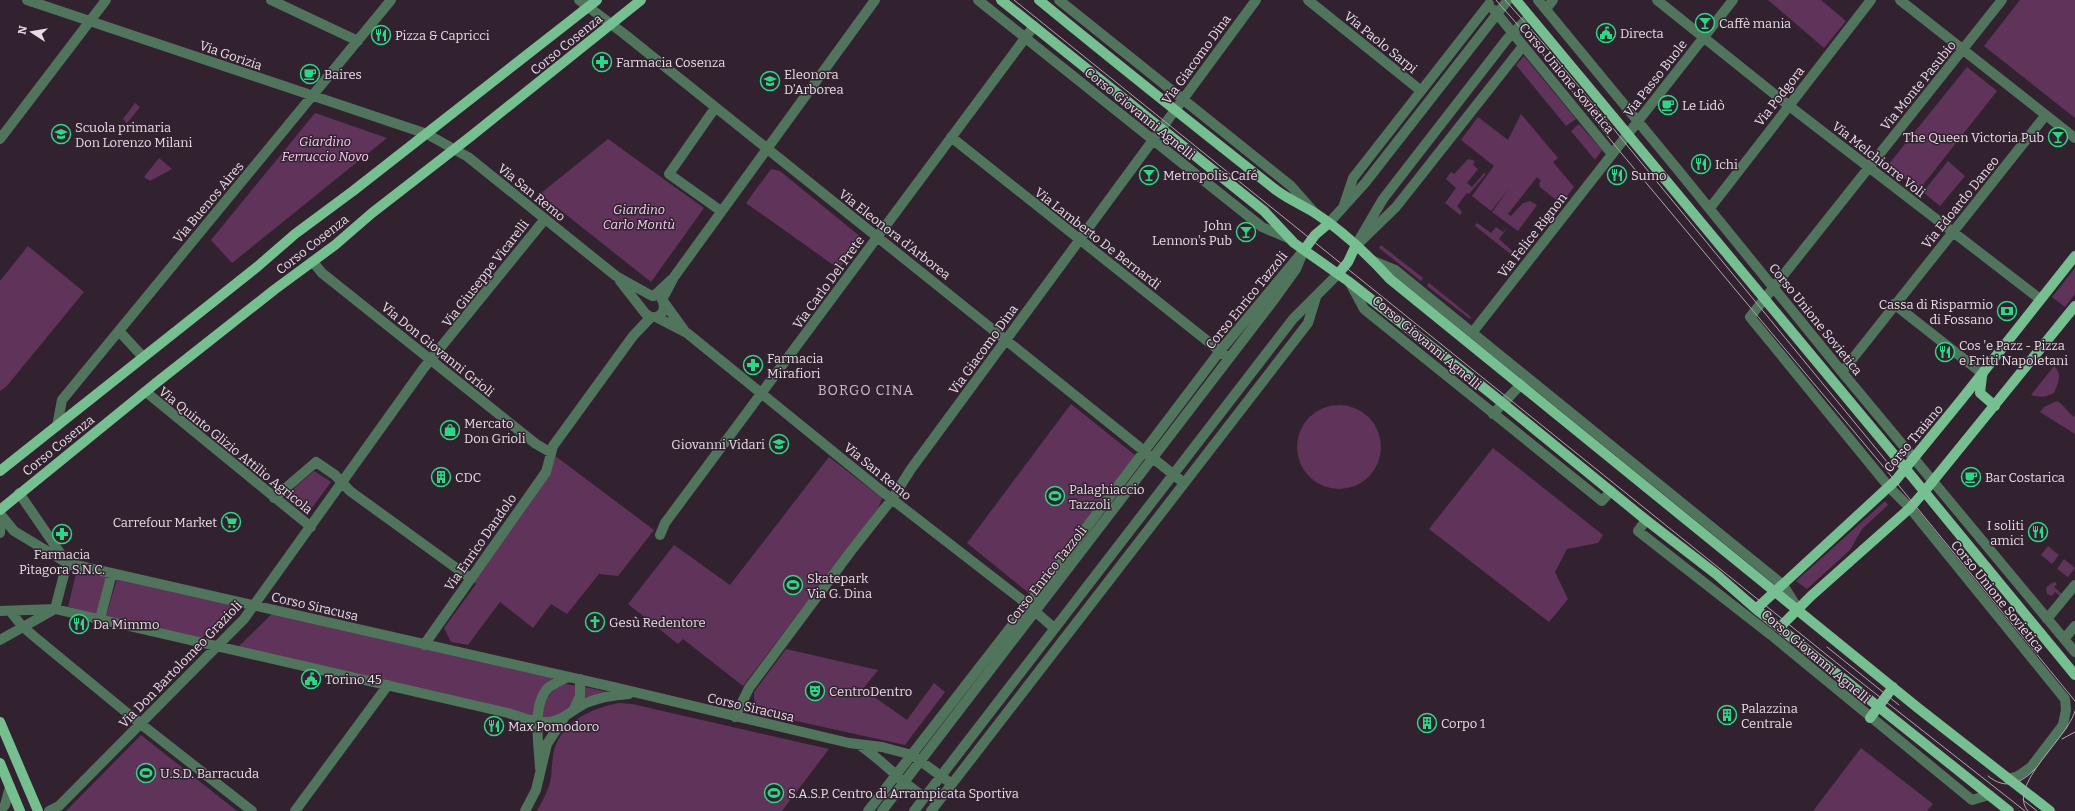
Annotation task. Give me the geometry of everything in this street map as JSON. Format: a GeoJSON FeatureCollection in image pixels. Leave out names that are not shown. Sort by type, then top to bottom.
{"type":"FeatureCollection","features":[{"type":"Feature","properties":{"kind":"main road","name":"Corso Cosenza"},"geometry":{"type":"LineString","coordinates":[[0,471],[314,219],[427,134],[597,0]]}},
{"type":"Feature","properties":{"kind":"main road","name":"Corso Cosenza"},"geometry":{"type":"LineString","coordinates":[[0,513],[19,493],[274,290],[313,262],[377,208],[455,149],[641,0]]}},
{"type":"Feature","properties":{"kind":"main road","name":"Corso Giovanni Agnelli"},"geometry":{"type":"LineString","coordinates":[[1001,0],[1264,211],[1290,239],[1350,283],[1503,403],[1646,520],[1716,574],[1756,609],[2009,811]]}},
{"type":"Feature","properties":{"kind":"main road","name":"Corso Giovanni Agnelli"},"geometry":{"type":"LineString","coordinates":[[1039,0],[1050,3],[1175,111],[1286,198],[1315,213],[1356,245],[1374,261],[1390,279],[1775,592],[2050,811]]}},
{"type":"Feature","properties":{"kind":"main road","name":"Corso Unione Sovietica"},"geometry":{"type":"LineString","coordinates":[[1516,0],[2075,675]]}},
{"type":"Feature","properties":{"kind":"main road"},"geometry":{"type":"LineString","coordinates":[[1304,250],[1315,236],[1328,224]]}},
{"type":"Feature","properties":{"kind":"main road"},"geometry":{"type":"LineString","coordinates":[[1338,274],[1348,262],[1356,245]]}},
{"type":"Feature","properties":{"kind":"main road","name":"Corso Traiano"},"geometry":{"type":"LineString","coordinates":[[1756,609],[1889,487],[1982,374],[2075,256]]}},
{"type":"Feature","properties":{"kind":"main road"},"geometry":{"type":"LineString","coordinates":[[1780,627],[1910,508],[1934,482],[2075,306]]}},
{"type":"Feature","properties":{"kind":"main road"},"geometry":{"type":"LineString","coordinates":[[1982,374],[1980,393],[1995,406]]}},
{"type":"Feature","properties":{"kind":"main road"},"geometry":{"type":"LineString","coordinates":[[1870,718],[1893,687]]}},
{"type":"Feature","properties":{"kind":"main road"},"geometry":{"type":"LineString","coordinates":[[0,722],[38,811]]}},
{"type":"Feature","properties":{"kind":"main road"},"geometry":{"type":"LineString","coordinates":[[0,762],[20,811]]}},
{"type":"Feature","properties":{"kind":"street","name":"Via Gorizia"},"geometry":{"type":"LineString","coordinates":[[27,0],[427,134]]}},
{"type":"Feature","properties":{"kind":"street"},"geometry":{"type":"LineString","coordinates":[[0,138],[106,0]]}},
{"type":"Feature","properties":{"kind":"street"},"geometry":{"type":"LineString","coordinates":[[271,0],[358,41]]}},
{"type":"Feature","properties":{"kind":"street","name":"Via Buenos Aires"},"geometry":{"type":"LineString","coordinates":[[57,426],[62,400],[391,0]]}},
{"type":"Feature","properties":{"kind":"street","name":"Via Eleonora d'Arborea"},"geometry":{"type":"LineString","coordinates":[[579,0],[611,24],[1184,483]]}},
{"type":"Feature","properties":{"kind":"street"},"geometry":{"type":"LineString","coordinates":[[550,452],[649,314],[663,312],[658,299],[663,285],[674,277],[875,0]]}},
{"type":"Feature","properties":{"kind":"street","name":"Corso Giovanni Agnelli"},"geometry":{"type":"LineString","coordinates":[[978,0],[1262,227],[1290,239]]}},
{"type":"Feature","properties":{"kind":"street","name":"Corso Giovanni Agnelli"},"geometry":{"type":"LineString","coordinates":[[1059,0],[1291,186],[1300,194],[1315,213]]}},
{"type":"Feature","properties":{"kind":"street","name":"Via Giacomo Dina"},"geometry":{"type":"LineString","coordinates":[[736,716],[749,688],[851,551],[892,499],[1006,340],[1256,0]]}},
{"type":"Feature","properties":{"kind":"street","name":"Via Paolo Sarpi"},"geometry":{"type":"LineString","coordinates":[[1308,0],[1420,90]]}},
{"type":"Feature","properties":{"kind":"street"},"geometry":{"type":"LineString","coordinates":[[1328,224],[1365,184],[1498,15],[1508,0]]}},
{"type":"Feature","properties":{"kind":"street","name":"Corso Unione Sovietica"},"geometry":{"type":"LineString","coordinates":[[1538,0],[1637,122],[1710,208],[1842,372],[2075,652]]}},
{"type":"Feature","properties":{"kind":"street"},"geometry":{"type":"LineString","coordinates":[[1546,9],[1553,0]]}},
{"type":"Feature","properties":{"kind":"street","name":"Via Passo Buole"},"geometry":{"type":"LineString","coordinates":[[1657,0],[1704,37]]}},
{"type":"Feature","properties":{"kind":"street","name":"Via Passo Buole"},"geometry":{"type":"LineString","coordinates":[[1626,134],[1733,0]]}},
{"type":"Feature","properties":{"kind":"street","name":"Via Podgora"},"geometry":{"type":"LineString","coordinates":[[1710,208],[1788,105],[1871,0]]}},
{"type":"Feature","properties":{"kind":"street"},"geometry":{"type":"LineString","coordinates":[[1900,0],[2045,116],[2075,138]]}},
{"type":"Feature","properties":{"kind":"street","name":"Via Monte Pasubio"},"geometry":{"type":"LineString","coordinates":[[1764,299],[1868,166],[2002,0]]}},
{"type":"Feature","properties":{"kind":"street"},"geometry":{"type":"LineString","coordinates":[[1344,206],[1353,178],[1487,2]]}},
{"type":"Feature","properties":{"kind":"street","name":"Corso Unione Sovietica"},"geometry":{"type":"LineString","coordinates":[[1487,2],[1612,154],[1626,134]]}},
{"type":"Feature","properties":{"kind":"street"},"geometry":{"type":"LineString","coordinates":[[1356,245],[1362,232],[1383,199],[1512,33],[1529,16]]}},
{"type":"Feature","properties":{"kind":"street","name":"Via Carlo Del Prete"},"geometry":{"type":"LineString","coordinates":[[660,535],[665,524],[761,393],[1034,26]]}},
{"type":"Feature","properties":{"kind":"street","name":"Via Melchiorre Voli"},"geometry":{"type":"LineString","coordinates":[[1704,37],[1788,105],[2040,299]]}},
{"type":"Feature","properties":{"kind":"street"},"geometry":{"type":"LineString","coordinates":[[1356,245],[1396,207],[1523,46]]}},
{"type":"Feature","properties":{"kind":"street"},"geometry":{"type":"LineString","coordinates":[[716,108],[669,174],[721,211]]}},
{"type":"Feature","properties":{"kind":"street","name":"Via Edoardo Daneo"},"geometry":{"type":"LineString","coordinates":[[1842,372],[1894,304],[1953,233],[2045,116]]}},
{"type":"Feature","properties":{"kind":"street","name":"Via San Remo"},"geometry":{"type":"LineString","coordinates":[[427,134],[455,149],[616,276],[658,299],[687,333],[892,499],[1022,600],[1054,628]]}},
{"type":"Feature","properties":{"kind":"street","name":"Via Lamberto De Bernardi"},"geometry":{"type":"LineString","coordinates":[[951,137],[1229,358]]}},
{"type":"Feature","properties":{"kind":"street","name":"Via Felice Rignon"},"geometry":{"type":"LineString","coordinates":[[1472,333],[1612,154]]}},
{"type":"Feature","properties":{"kind":"street","name":"Via Giuseppe Vicarelli"},"geometry":{"type":"LineString","coordinates":[[431,361],[545,219]]}},
{"type":"Feature","properties":{"kind":"street","name":"Corso Enrico Tazzoli"},"geometry":{"type":"LineString","coordinates":[[1149,455],[1220,351],[1304,250]]}},
{"type":"Feature","properties":{"kind":"street","name":"Corso Enrico Tazzoli"},"geometry":{"type":"LineString","coordinates":[[868,811],[900,779],[1149,455],[1229,358],[1296,269],[1304,250]]}},
{"type":"Feature","properties":{"kind":"street","name":"Corso Giovanni Agnelli"},"geometry":{"type":"LineString","coordinates":[[1374,261],[1395,270],[1783,585],[1798,609]]}},
{"type":"Feature","properties":{"kind":"street","name":"Via Don Giovanni Grioli"},"geometry":{"type":"LineString","coordinates":[[313,262],[322,272],[431,361],[536,444],[550,452]]}},
{"type":"Feature","properties":{"kind":"street"},"geometry":{"type":"LineString","coordinates":[[914,811],[1293,319],[1338,274]]}},
{"type":"Feature","properties":{"kind":"street","name":"Via San Remo"},"geometry":{"type":"LineString","coordinates":[[616,276],[649,314],[687,333]]}},
{"type":"Feature","properties":{"kind":"street","name":"Corso Giovanni Agnelli"},"geometry":{"type":"LineString","coordinates":[[1350,283],[1364,309],[1602,501],[1611,491]]}},
{"type":"Feature","properties":{"kind":"street"},"geometry":{"type":"LineString","coordinates":[[931,811],[1308,323],[1317,295]]}},
{"type":"Feature","properties":{"kind":"street"},"geometry":{"type":"LineString","coordinates":[[649,314],[645,300],[658,299]]}},
{"type":"Feature","properties":{"kind":"street","name":"Corso Unione Sovietica"},"geometry":{"type":"LineString","coordinates":[[1764,299],[1750,317],[1889,487],[1910,508],[2065,699],[2066,710],[2063,725],[2031,767],[2018,776],[2008,779]]}},
{"type":"Feature","properties":{"kind":"street"},"geometry":{"type":"LineString","coordinates":[[1894,304],[1982,374]]}},
{"type":"Feature","properties":{"kind":"street"},"geometry":{"type":"LineString","coordinates":[[118,331],[143,357]]}},
{"type":"Feature","properties":{"kind":"street","name":"Via Don Bartolomeo Grazioli"},"geometry":{"type":"LineString","coordinates":[[49,811],[59,806],[244,619],[431,361]]}},
{"type":"Feature","properties":{"kind":"street"},"geometry":{"type":"LineString","coordinates":[[1493,414],[1527,377]]}},
{"type":"Feature","properties":{"kind":"street","name":"Via Quinto Glizio Attilio Agricola"},"geometry":{"type":"LineString","coordinates":[[146,392],[311,527]]}},
{"type":"Feature","properties":{"kind":"street","name":"Via Enrico Dandolo"},"geometry":{"type":"LineString","coordinates":[[424,644],[546,472],[550,452]]}},
{"type":"Feature","properties":{"kind":"street"},"geometry":{"type":"LineString","coordinates":[[274,498],[316,462],[470,578]]}},
{"type":"Feature","properties":{"kind":"street"},"geometry":{"type":"LineString","coordinates":[[0,640],[22,626],[55,609],[67,563],[19,493]]}},
{"type":"Feature","properties":{"kind":"street"},"geometry":{"type":"LineString","coordinates":[[0,513],[0,533]]}},
{"type":"Feature","properties":{"kind":"street","name":"Corso Siracusa"},"geometry":{"type":"LineString","coordinates":[[0,513],[14,531],[67,563],[580,679],[637,694],[859,745],[882,747],[916,758],[952,784]]}},
{"type":"Feature","properties":{"kind":"street","name":"Corso Giovanni Agnelli"},"geometry":{"type":"LineString","coordinates":[[1646,520],[1638,531],[1771,635],[1870,718],[1972,800],[1989,795]]}},
{"type":"Feature","properties":{"kind":"street"},"geometry":{"type":"LineString","coordinates":[[100,620],[112,573]]}},
{"type":"Feature","properties":{"kind":"street"},"geometry":{"type":"LineString","coordinates":[[2047,619],[2075,585]]}},
{"type":"Feature","properties":{"kind":"street","name":"Corso Siracusa"},"geometry":{"type":"LineString","coordinates":[[5,611],[55,609],[508,713],[538,722],[550,722],[597,698],[637,694]]}},
{"type":"Feature","properties":{"kind":"street","name":"Corso Traiano"},"geometry":{"type":"LineString","coordinates":[[1748,617],[1756,609]]}},
{"type":"Feature","properties":{"kind":"street"},"geometry":{"type":"LineString","coordinates":[[5,611],[141,724],[252,811]]}},
{"type":"Feature","properties":{"kind":"street"},"geometry":{"type":"LineString","coordinates":[[2064,639],[2075,626]]}},
{"type":"Feature","properties":{"kind":"street"},"geometry":{"type":"LineString","coordinates":[[1771,635],[1780,627]]}},
{"type":"Feature","properties":{"kind":"street"},"geometry":{"type":"LineString","coordinates":[[540,768],[538,707],[544,694],[549,688],[568,677]]}},
{"type":"Feature","properties":{"kind":"street"},"geometry":{"type":"LineString","coordinates":[[525,811],[536,790],[540,768],[547,744],[570,713],[580,696],[580,679]]}},
{"type":"Feature","properties":{"kind":"street"},"geometry":{"type":"LineString","coordinates":[[295,811],[388,685]]}},
{"type":"Feature","properties":{"kind":"street","name":"Corso Siracusa"},"geometry":{"type":"LineString","coordinates":[[859,745],[924,797]]}},
{"type":"Feature","properties":{"kind":"street","name":"Corso Enrico Tazzoli"},"geometry":{"type":"LineString","coordinates":[[882,811],[900,779]]}},
{"type":"Feature","properties":{"kind":"street"},"geometry":{"type":"LineString","coordinates":[[0,811],[5,804],[10,787]]}},
{"type":"Feature","properties":{"kind":"green space"},"geometry":{"type":"Polygon","coordinates":[[[1768,0],[1821,0],[1846,21],[1824,48],[1768,0]]]}},
{"type":"Feature","properties":{"kind":"green space"},"geometry":{"type":"Polygon","coordinates":[[[2020,0],[2075,0],[2075,118],[1984,46],[2020,0]]]}},
{"type":"Feature","properties":{"kind":"green space"},"geometry":{"type":"Polygon","coordinates":[[[1524,56],[1576,119],[1566,126],[1516,65],[1524,56]]]}},
{"type":"Feature","properties":{"kind":"green space"},"geometry":{"type":"Polygon","coordinates":[[[1967,67],[1997,91],[1919,190],[1888,165],[1967,67]]]}},
{"type":"Feature","properties":{"kind":"green space"},"geometry":{"type":"Polygon","coordinates":[[[135,103],[140,107],[127,123],[123,119],[135,103]]]}},
{"type":"Feature","properties":{"kind":"green space","name":"Giardino Ferruccio Novo"},"geometry":{"type":"Polygon","coordinates":[[[315,113],[387,138],[232,263],[211,240],[315,113]]]}},
{"type":"Feature","properties":{"kind":"green space"},"geometry":{"type":"Polygon","coordinates":[[[1521,114],[1558,158],[1553,162],[1574,187],[1561,204],[1540,187],[1539,183],[1541,181],[1537,177],[1508,214],[1511,216],[1523,203],[1530,201],[1537,205],[1518,231],[1492,212],[1510,187],[1491,211],[1472,196],[1494,166],[1461,140],[1478,117],[1508,140],[1521,114]]]}},
{"type":"Feature","properties":{"kind":"green space"},"geometry":{"type":"Polygon","coordinates":[[[1579,124],[1602,150],[1595,160],[1571,131],[1579,124]]]}},
{"type":"Feature","properties":{"kind":"green space","name":"Giardino Carlo Montù"},"geometry":{"type":"Polygon","coordinates":[[[608,139],[704,208],[651,282],[540,194],[608,139]]]}},
{"type":"Feature","properties":{"kind":"green space"},"geometry":{"type":"Polygon","coordinates":[[[159,158],[172,169],[150,181],[144,177],[159,158]]]}},
{"type":"Feature","properties":{"kind":"green space"},"geometry":{"type":"Polygon","coordinates":[[[1468,159],[1475,161],[1473,165],[1478,169],[1467,183],[1472,187],[1484,173],[1486,174],[1469,194],[1467,193],[1457,206],[1462,212],[1460,215],[1445,203],[1456,188],[1446,179],[1451,172],[1454,174],[1468,159]]]}},
{"type":"Feature","properties":{"kind":"green space"},"geometry":{"type":"Polygon","coordinates":[[[1948,161],[1965,176],[1940,206],[1923,192],[1948,161]]]}},
{"type":"Feature","properties":{"kind":"green space"},"geometry":{"type":"Polygon","coordinates":[[[771,169],[780,171],[862,238],[839,269],[746,203],[771,169]]]}},
{"type":"Feature","properties":{"kind":"green space"},"geometry":{"type":"Polygon","coordinates":[[[1477,223],[1491,233],[1496,227],[1503,232],[1508,227],[1499,239],[1519,257],[1517,259],[1475,226],[1477,223]]]}},
{"type":"Feature","properties":{"kind":"green space"},"geometry":{"type":"Polygon","coordinates":[[[1381,245],[1423,278],[1421,281],[1379,248],[1381,245]]]}},
{"type":"Feature","properties":{"kind":"green space"},"geometry":{"type":"Polygon","coordinates":[[[28,246],[84,292],[6,387],[0,391],[0,281],[28,246]]]}},
{"type":"Feature","properties":{"kind":"green space"},"geometry":{"type":"Polygon","coordinates":[[[2075,268],[2075,294],[2065,307],[2052,297],[2075,268]]]}},
{"type":"Feature","properties":{"kind":"green space"},"geometry":{"type":"Polygon","coordinates":[[[1429,283],[1471,317],[1470,319],[1427,286],[1429,283]]]}},
{"type":"Feature","properties":{"kind":"green space"},"geometry":{"type":"Polygon","coordinates":[[[2054,366],[2059,375],[2054,393],[2043,397],[2031,395],[2054,366]]]}},
{"type":"Feature","properties":{"kind":"green space"},"geometry":{"type":"Polygon","coordinates":[[[2057,401],[2075,417],[2075,434],[2040,412],[2044,407],[2057,401]]]}},
{"type":"Feature","properties":{"kind":"green space"},"geometry":{"type":"Polygon","coordinates":[[[1071,404],[1136,456],[1030,594],[967,543],[1071,404]]]}},
{"type":"Feature","properties":{"kind":"green space"},"geometry":{"type":"Polygon","coordinates":[[[1339,405],[1355,408],[1369,417],[1378,431],[1381,447],[1378,463],[1369,477],[1355,486],[1339,489],[1323,486],[1309,477],[1300,463],[1297,447],[1300,431],[1309,417],[1323,408],[1339,405]]]}},
{"type":"Feature","properties":{"kind":"green space"},"geometry":{"type":"Polygon","coordinates":[[[1493,448],[1603,535],[1598,543],[1567,549],[1555,572],[1568,599],[1549,622],[1429,529],[1493,448]]]}},
{"type":"Feature","properties":{"kind":"green space"},"geometry":{"type":"Polygon","coordinates":[[[550,452],[654,530],[618,576],[599,574],[567,614],[551,604],[533,628],[500,602],[468,645],[451,642],[444,628],[476,584],[470,578],[546,472],[550,452]]]}},
{"type":"Feature","properties":{"kind":"green space"},"geometry":{"type":"Polygon","coordinates":[[[829,457],[882,498],[878,509],[743,686],[683,639],[678,644],[628,604],[674,545],[730,585],[829,457]]]}},
{"type":"Feature","properties":{"kind":"green space"},"geometry":{"type":"Polygon","coordinates":[[[314,471],[331,482],[308,513],[285,496],[314,471]]]}},
{"type":"Feature","properties":{"kind":"green space"},"geometry":{"type":"Polygon","coordinates":[[[1885,501],[1888,505],[1862,529],[1850,550],[1807,589],[1796,581],[1885,501]]]}},
{"type":"Feature","properties":{"kind":"green space"},"geometry":{"type":"Polygon","coordinates":[[[2048,546],[2059,555],[2052,564],[2041,555],[2048,546]]]}},
{"type":"Feature","properties":{"kind":"green space"},"geometry":{"type":"Polygon","coordinates":[[[2064,559],[2075,568],[2068,577],[2057,569],[2064,559]]]}},
{"type":"Feature","properties":{"kind":"green space"},"geometry":{"type":"Polygon","coordinates":[[[77,569],[107,576],[97,614],[68,607],[77,569]]]}},
{"type":"Feature","properties":{"kind":"green space"},"geometry":{"type":"Polygon","coordinates":[[[117,579],[232,605],[202,638],[106,616],[117,579]]]}},
{"type":"Feature","properties":{"kind":"green space"},"geometry":{"type":"Polygon","coordinates":[[[2055,582],[2057,584],[2054,587],[2064,596],[2060,596],[2055,592],[2052,596],[2047,594],[2046,588],[2055,582]]]}},
{"type":"Feature","properties":{"kind":"green space"},"geometry":{"type":"Polygon","coordinates":[[[272,614],[552,678],[553,681],[535,716],[238,647],[272,614]]]}},
{"type":"Feature","properties":{"kind":"green space"},"geometry":{"type":"Polygon","coordinates":[[[786,649],[878,670],[863,689],[907,720],[934,683],[945,692],[905,745],[755,712],[754,692],[786,649]]]}},
{"type":"Feature","properties":{"kind":"green space"},"geometry":{"type":"Polygon","coordinates":[[[566,684],[577,686],[573,707],[557,716],[542,718],[544,706],[548,696],[555,689],[566,684]]]}},
{"type":"Feature","properties":{"kind":"green space"},"geometry":{"type":"Polygon","coordinates":[[[585,687],[608,692],[583,701],[585,687]]]}},
{"type":"Feature","properties":{"kind":"green space"},"geometry":{"type":"Polygon","coordinates":[[[619,703],[632,704],[829,749],[782,811],[537,811],[546,795],[551,777],[554,750],[564,731],[571,724],[589,712],[619,703]]]}},
{"type":"Feature","properties":{"kind":"green space","name":"U.S.D. Barracuda"},"geometry":{"type":"Polygon","coordinates":[[[141,735],[237,811],[66,811],[141,735]]]}},
{"type":"Feature","properties":{"kind":"green space"},"geometry":{"type":"Polygon","coordinates":[[[1861,748],[1933,804],[1927,811],[1813,811],[1861,748]]]}},
{"type":"Feature","properties":{"kind":"tram line"},"geometry":{"type":"LineString","coordinates":[[1014,0],[1848,672],[2025,811]]}},
{"type":"Feature","properties":{"kind":"tram line"},"geometry":{"type":"LineString","coordinates":[[1496,0],[1538,48],[1617,148],[1882,465],[2075,701]]}},
{"type":"Feature","properties":{"kind":"tram line"},"geometry":{"type":"LineString","coordinates":[[1505,0],[1543,43],[1892,468]]}},
{"type":"Feature","properties":{"kind":"tram line"},"geometry":{"type":"LineString","coordinates":[[1827,647],[1899,705]]}},
{"type":"Feature","properties":{"kind":"tram line"},"geometry":{"type":"LineString","coordinates":[[2028,811],[2023,801],[2025,789],[2031,775],[2062,734],[2075,711]]}},
{"type":"Feature","properties":{"kind":"tram line"},"geometry":{"type":"LineString","coordinates":[[2062,739],[2075,732]]}},
{"type":"Feature","properties":{"kind":"tram line"},"geometry":{"type":"LineString","coordinates":[[1988,776],[2001,783],[2014,783],[2025,778],[2036,768]]}},
{"type":"Feature","properties":{"kind":"tram line"},"geometry":{"type":"LineString","coordinates":[[2023,800],[2037,811]]}},
{"type":"Feature","properties":{"kind":"place","name":"Caffè mania"},"geometry":{"type":"Point","coordinates":[1705,23]}},
{"type":"Feature","properties":{"kind":"place","name":"Directa"},"geometry":{"type":"Point","coordinates":[1606,33]}},
{"type":"Feature","properties":{"kind":"place","name":"Pizza & Capricci"},"geometry":{"type":"Point","coordinates":[381,35]}},
{"type":"Feature","properties":{"kind":"place","name":"Farmacia Cosenza"},"geometry":{"type":"Point","coordinates":[602,62]}},
{"type":"Feature","properties":{"kind":"place","name":"Baires"},"geometry":{"type":"Point","coordinates":[310,74]}},
{"type":"Feature","properties":{"kind":"place","name":"Eleonora D’Arborea"},"geometry":{"type":"Point","coordinates":[770,81]}},
{"type":"Feature","properties":{"kind":"place","name":"Le Lidò"},"geometry":{"type":"Point","coordinates":[1668,105]}},
{"type":"Feature","properties":{"kind":"place","name":"Scuola primaria Don Lorenzo Milani"},"geometry":{"type":"Point","coordinates":[61,134]}},
{"type":"Feature","properties":{"kind":"place","name":"The Queen Victoria Pub"},"geometry":{"type":"Point","coordinates":[2058,137]}},
{"type":"Feature","properties":{"kind":"place","name":"Ichi"},"geometry":{"type":"Point","coordinates":[1701,164]}},
{"type":"Feature","properties":{"kind":"place","name":"Metropolis Café"},"geometry":{"type":"Point","coordinates":[1149,175]}},
{"type":"Feature","properties":{"kind":"place","name":"Sumo"},"geometry":{"type":"Point","coordinates":[1617,175]}},
{"type":"Feature","properties":{"kind":"place","name":"John Lennon's Pub"},"geometry":{"type":"Point","coordinates":[1246,232]}},
{"type":"Feature","properties":{"kind":"place","name":"Cassa di Risparmio di Fossano"},"geometry":{"type":"Point","coordinates":[2007,311]}},
{"type":"Feature","properties":{"kind":"place","name":"Cos 'e Pazz - Pizza e Fritti Napoletani"},"geometry":{"type":"Point","coordinates":[1945,352]}},
{"type":"Feature","properties":{"kind":"place","name":"Farmacia Mirafiori"},"geometry":{"type":"Point","coordinates":[753,365]}},
{"type":"Feature","properties":{"kind":"place","name":"Mercato Don Grioli"},"geometry":{"type":"Point","coordinates":[450,430]}},
{"type":"Feature","properties":{"kind":"place","name":"Giovanni Vidari"},"geometry":{"type":"Point","coordinates":[779,444]}},
{"type":"Feature","properties":{"kind":"place","name":"CDC"},"geometry":{"type":"Point","coordinates":[441,477]}},
{"type":"Feature","properties":{"kind":"place","name":"Bar Costarica"},"geometry":{"type":"Point","coordinates":[1971,477]}},
{"type":"Feature","properties":{"kind":"place","name":"Palaghiaccio Tazzoli"},"geometry":{"type":"Point","coordinates":[1055,496]}},
{"type":"Feature","properties":{"kind":"place","name":"Carrefour Market"},"geometry":{"type":"Point","coordinates":[231,522]}},
{"type":"Feature","properties":{"kind":"place","name":"I soliti amici"},"geometry":{"type":"Point","coordinates":[2038,532]}},
{"type":"Feature","properties":{"kind":"place","name":"Farmacia Pitagora S.N.C."},"geometry":{"type":"Point","coordinates":[62,534]}},
{"type":"Feature","properties":{"kind":"place","name":"Skatepark Via G. Dina"},"geometry":{"type":"Point","coordinates":[793,585]}},
{"type":"Feature","properties":{"kind":"place","name":"Gesù Redentore"},"geometry":{"type":"Point","coordinates":[595,622]}},
{"type":"Feature","properties":{"kind":"place","name":"Da Mimmo"},"geometry":{"type":"Point","coordinates":[79,624]}},
{"type":"Feature","properties":{"kind":"place","name":"Torino 45"},"geometry":{"type":"Point","coordinates":[311,679]}},
{"type":"Feature","properties":{"kind":"place","name":"CentroDentro"},"geometry":{"type":"Point","coordinates":[815,691]}},
{"type":"Feature","properties":{"kind":"place","name":"Palazzina Centrale"},"geometry":{"type":"Point","coordinates":[1727,715]}},
{"type":"Feature","properties":{"kind":"place","name":"Corpo 1"},"geometry":{"type":"Point","coordinates":[1427,723]}},
{"type":"Feature","properties":{"kind":"place","name":"Max Pomodoro"},"geometry":{"type":"Point","coordinates":[494,726]}},
{"type":"Feature","properties":{"kind":"place","name":"U.S.D. Barracuda"},"geometry":{"type":"Point","coordinates":[146,773]}},
{"type":"Feature","properties":{"kind":"place","name":"S.A.S.P. Centro di Arrampicata Sportiva"},"geometry":{"type":"Point","coordinates":[774,793]}},
{"type":"Feature","properties":{"kind":"district","name":"BORGO CINA"},"geometry":{"type":"Point","coordinates":[866,390]}}]}
